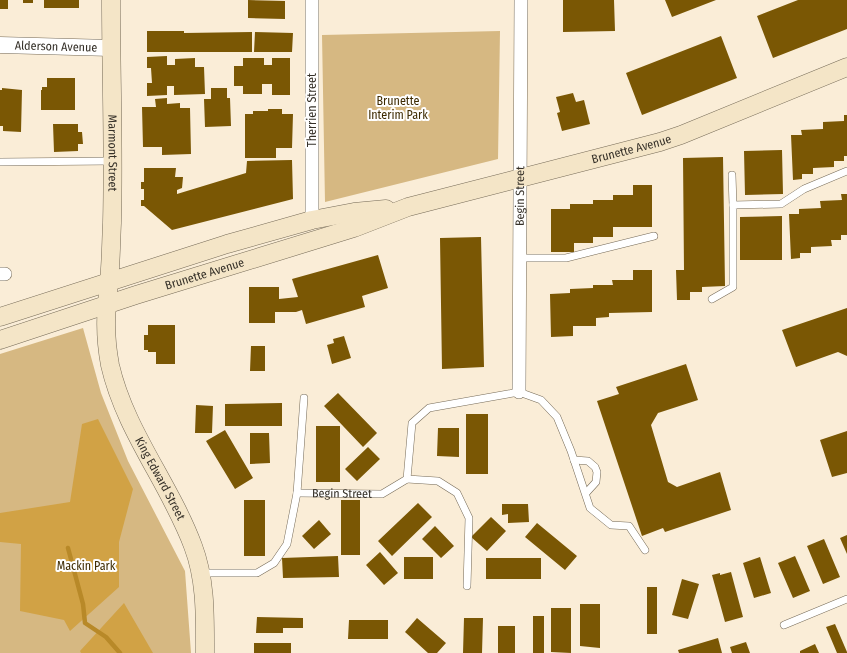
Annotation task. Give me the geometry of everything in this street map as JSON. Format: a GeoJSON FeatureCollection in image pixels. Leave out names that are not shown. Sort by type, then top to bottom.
{"type":"FeatureCollection","features":[{"type":"Feature","properties":{"kind":"main road","name":"Marmont Street"},"geometry":{"type":"LineString","coordinates":[[107,306],[112,220],[112,0]]}},
{"type":"Feature","properties":{"kind":"main road","name":"Brunette Avenue"},"geometry":{"type":"LineString","coordinates":[[0,340],[107,306],[136,295],[354,228],[408,207],[667,140],[847,67]]}},
{"type":"Feature","properties":{"kind":"main road","name":"Brunette Avenue"},"geometry":{"type":"LineString","coordinates":[[0,317],[227,244],[312,220],[354,212],[408,207]]}},
{"type":"Feature","properties":{"kind":"main road","name":"King Edward Street"},"geometry":{"type":"LineString","coordinates":[[107,306],[105,321],[108,350],[115,384],[122,403],[150,462],[185,526],[194,548],[200,573],[205,607],[206,653]]}},
{"type":"Feature","properties":{"kind":"street","name":"Therrien Street"},"geometry":{"type":"LineString","coordinates":[[312,0],[312,220]]}},
{"type":"Feature","properties":{"kind":"street","name":"Begin Street"},"geometry":{"type":"LineString","coordinates":[[519,392],[521,0]]}},
{"type":"Feature","properties":{"kind":"street","name":"Alderson Avenue"},"geometry":{"type":"LineString","coordinates":[[0,45],[111,48]]}},
{"type":"Feature","properties":{"kind":"lane"},"geometry":{"type":"LineString","coordinates":[[0,162],[112,161]]}},
{"type":"Feature","properties":{"kind":"lane"},"geometry":{"type":"LineString","coordinates":[[733,205],[781,204],[804,188],[847,171]]}},
{"type":"Feature","properties":{"kind":"lane"},"geometry":{"type":"LineString","coordinates":[[712,299],[733,287],[732,175]]}},
{"type":"Feature","properties":{"kind":"lane"},"geometry":{"type":"LineString","coordinates":[[519,258],[566,258],[654,236]]}},
{"type":"Feature","properties":{"kind":"lane"},"geometry":{"type":"LineString","coordinates":[[467,586],[469,518],[457,493],[438,481],[407,479],[412,423],[429,408],[519,392],[541,400],[557,417],[586,493],[590,508],[611,525],[629,526],[645,550]]}},
{"type":"Feature","properties":{"kind":"lane","name":"Begin Street"},"geometry":{"type":"LineString","coordinates":[[200,573],[257,573],[274,563],[287,544],[297,493],[304,398]]}},
{"type":"Feature","properties":{"kind":"lane"},"geometry":{"type":"LineString","coordinates":[[574,460],[588,461],[595,467],[597,472],[596,482],[586,493]]}},
{"type":"Feature","properties":{"kind":"lane","name":"Begin Street"},"geometry":{"type":"LineString","coordinates":[[297,493],[382,494],[407,479]]}},
{"type":"Feature","properties":{"kind":"lane"},"geometry":{"type":"LineString","coordinates":[[784,625],[847,599]]}},
{"type":"Feature","properties":{"kind":"green space","name":"Brunette Interim Park"},"geometry":{"type":"Polygon","coordinates":[[[500,31],[498,159],[325,202],[322,35],[500,31]]]}},
{"type":"Feature","properties":{"kind":"green space","name":"Mackin Park"},"geometry":{"type":"Polygon","coordinates":[[[83,328],[101,393],[128,461],[185,571],[191,653],[0,653],[0,354],[83,328]]]}},
{"type":"Feature","properties":{"kind":"green space"},"geometry":{"type":"Polygon","coordinates":[[[98,419],[133,489],[119,542],[119,587],[70,631],[64,620],[20,611],[21,544],[0,542],[0,513],[70,502],[82,424],[98,419]]]}},
{"type":"Feature","properties":{"kind":"green space"},"geometry":{"type":"Polygon","coordinates":[[[124,603],[153,653],[81,653],[80,651],[124,603]]]}},
{"type":"Feature","properties":{"kind":"building"},"geometry":{"type":"Polygon","coordinates":[[[0,0],[8,0],[8,9],[0,9],[0,0]]]}},
{"type":"Feature","properties":{"kind":"building"},"geometry":{"type":"Polygon","coordinates":[[[23,0],[33,0],[33,3],[23,3],[23,0]]]}},
{"type":"Feature","properties":{"kind":"building"},"geometry":{"type":"Polygon","coordinates":[[[44,0],[79,0],[79,8],[44,8],[44,0]]]}},
{"type":"Feature","properties":{"kind":"building"},"geometry":{"type":"Polygon","coordinates":[[[248,0],[285,1],[285,19],[248,18],[248,0]]]}},
{"type":"Feature","properties":{"kind":"building"},"geometry":{"type":"Polygon","coordinates":[[[563,0],[614,0],[615,31],[563,32],[563,0]]]}},
{"type":"Feature","properties":{"kind":"building"},"geometry":{"type":"Polygon","coordinates":[[[665,0],[716,0],[672,17],[665,0]]]}},
{"type":"Feature","properties":{"kind":"building"},"geometry":{"type":"Polygon","coordinates":[[[798,0],[847,0],[847,29],[773,58],[757,16],[798,0]]]}},
{"type":"Feature","properties":{"kind":"building"},"geometry":{"type":"Polygon","coordinates":[[[147,31],[184,31],[184,33],[252,32],[252,52],[147,52],[147,31]]]}},
{"type":"Feature","properties":{"kind":"building"},"geometry":{"type":"Polygon","coordinates":[[[255,32],[293,33],[292,52],[254,52],[255,32]]]}},
{"type":"Feature","properties":{"kind":"building"},"geometry":{"type":"Polygon","coordinates":[[[721,36],[737,78],[642,115],[626,73],[721,36]]]}},
{"type":"Feature","properties":{"kind":"building"},"geometry":{"type":"Polygon","coordinates":[[[167,56],[167,65],[175,65],[175,59],[195,58],[195,67],[204,67],[205,94],[174,95],[174,86],[167,86],[167,95],[147,96],[147,83],[152,83],[151,68],[147,68],[147,57],[167,56]]]}},
{"type":"Feature","properties":{"kind":"building"},"geometry":{"type":"Polygon","coordinates":[[[243,58],[264,58],[264,65],[272,65],[272,58],[290,58],[290,95],[272,95],[272,84],[262,84],[262,94],[243,94],[243,86],[234,86],[234,66],[243,66],[243,58]]]}},
{"type":"Feature","properties":{"kind":"building"},"geometry":{"type":"Polygon","coordinates":[[[47,78],[75,78],[75,110],[41,110],[41,90],[42,87],[47,87],[47,78]]]}},
{"type":"Feature","properties":{"kind":"building"},"geometry":{"type":"Polygon","coordinates":[[[2,88],[22,90],[21,132],[3,131],[3,126],[0,126],[0,90],[2,90],[2,88]]]}},
{"type":"Feature","properties":{"kind":"building"},"geometry":{"type":"Polygon","coordinates":[[[211,88],[227,88],[227,98],[230,98],[231,126],[205,127],[204,99],[211,99],[211,88]]]}},
{"type":"Feature","properties":{"kind":"building"},"geometry":{"type":"Polygon","coordinates":[[[573,93],[576,102],[584,100],[590,124],[562,131],[557,113],[560,112],[556,97],[573,93]]]}},
{"type":"Feature","properties":{"kind":"building"},"geometry":{"type":"Polygon","coordinates":[[[167,98],[167,104],[180,103],[180,108],[190,108],[191,154],[162,155],[162,147],[143,147],[142,107],[156,107],[155,99],[167,98]]]}},
{"type":"Feature","properties":{"kind":"building"},"geometry":{"type":"Polygon","coordinates":[[[268,109],[282,109],[282,114],[293,114],[292,148],[276,148],[276,158],[245,158],[245,114],[253,114],[253,111],[268,111],[268,109]]]}},
{"type":"Feature","properties":{"kind":"building"},"geometry":{"type":"Polygon","coordinates":[[[844,115],[847,115],[847,156],[844,156],[844,161],[834,161],[834,167],[813,168],[813,174],[802,174],[802,179],[793,180],[791,135],[802,135],[801,130],[823,129],[823,122],[844,121],[844,115]]]}},
{"type":"Feature","properties":{"kind":"building"},"geometry":{"type":"Polygon","coordinates":[[[53,124],[78,124],[78,132],[82,132],[83,144],[78,144],[78,151],[54,152],[53,124]]]}},
{"type":"Feature","properties":{"kind":"building"},"geometry":{"type":"Polygon","coordinates":[[[782,150],[783,194],[745,195],[744,151],[782,150]]]}},
{"type":"Feature","properties":{"kind":"building"},"geometry":{"type":"Polygon","coordinates":[[[723,157],[725,286],[702,287],[702,292],[690,292],[690,300],[677,300],[676,270],[684,270],[683,158],[723,157]]]}},
{"type":"Feature","properties":{"kind":"building"},"geometry":{"type":"Polygon","coordinates":[[[292,160],[293,199],[172,230],[144,206],[141,206],[141,200],[144,200],[144,189],[141,189],[141,182],[144,182],[144,168],[176,168],[175,177],[183,177],[182,188],[177,190],[177,194],[246,173],[247,161],[292,160]]]}},
{"type":"Feature","properties":{"kind":"building"},"geometry":{"type":"Polygon","coordinates":[[[633,185],[652,185],[652,227],[613,227],[613,237],[593,237],[593,243],[574,243],[574,252],[551,252],[551,209],[570,209],[570,204],[593,204],[593,200],[613,200],[613,195],[633,195],[633,185]]]}},
{"type":"Feature","properties":{"kind":"building"},"geometry":{"type":"Polygon","coordinates":[[[841,194],[847,194],[847,235],[841,235],[841,240],[831,240],[832,246],[811,247],[811,253],[800,253],[800,258],[791,259],[789,214],[799,214],[799,209],[821,208],[820,201],[842,200],[841,194]]]}},
{"type":"Feature","properties":{"kind":"building"},"geometry":{"type":"Polygon","coordinates":[[[782,216],[782,260],[740,260],[740,217],[782,216]]]}},
{"type":"Feature","properties":{"kind":"building"},"geometry":{"type":"Polygon","coordinates":[[[481,237],[484,367],[442,369],[440,238],[481,237]]]}},
{"type":"Feature","properties":{"kind":"building"},"geometry":{"type":"Polygon","coordinates":[[[378,255],[388,288],[362,296],[365,307],[306,324],[302,310],[296,312],[275,312],[275,323],[249,323],[249,287],[279,287],[279,299],[298,297],[292,279],[378,255]]]}},
{"type":"Feature","properties":{"kind":"building"},"geometry":{"type":"Polygon","coordinates":[[[633,270],[652,270],[652,312],[609,313],[609,317],[596,318],[596,326],[573,326],[573,336],[551,337],[550,294],[570,293],[570,289],[593,288],[593,285],[613,285],[612,280],[633,280],[633,270]]]}},
{"type":"Feature","properties":{"kind":"building"},"geometry":{"type":"Polygon","coordinates":[[[847,308],[847,356],[838,352],[796,367],[782,330],[847,308]]]}},
{"type":"Feature","properties":{"kind":"building"},"geometry":{"type":"Polygon","coordinates":[[[148,325],[175,325],[175,364],[156,364],[156,352],[148,352],[148,350],[144,350],[144,335],[148,335],[148,325]]]}},
{"type":"Feature","properties":{"kind":"building"},"geometry":{"type":"Polygon","coordinates":[[[344,336],[351,358],[332,364],[327,345],[334,343],[333,339],[344,336]]]}},
{"type":"Feature","properties":{"kind":"building"},"geometry":{"type":"Polygon","coordinates":[[[251,346],[265,346],[265,371],[250,371],[251,346]]]}},
{"type":"Feature","properties":{"kind":"building"},"geometry":{"type":"Polygon","coordinates":[[[686,364],[698,400],[658,413],[651,425],[668,482],[677,487],[720,472],[731,510],[665,532],[663,528],[642,536],[597,401],[619,394],[616,387],[686,364]]]}},
{"type":"Feature","properties":{"kind":"building"},"geometry":{"type":"Polygon","coordinates":[[[338,393],[377,433],[363,447],[324,406],[338,393]]]}},
{"type":"Feature","properties":{"kind":"building"},"geometry":{"type":"Polygon","coordinates":[[[282,403],[282,426],[225,426],[225,404],[282,403]]]}},
{"type":"Feature","properties":{"kind":"building"},"geometry":{"type":"Polygon","coordinates":[[[196,405],[213,406],[212,433],[195,433],[196,405]]]}},
{"type":"Feature","properties":{"kind":"building"},"geometry":{"type":"Polygon","coordinates":[[[466,414],[488,414],[488,474],[466,474],[466,414]]]}},
{"type":"Feature","properties":{"kind":"building"},"geometry":{"type":"Polygon","coordinates":[[[316,426],[340,426],[340,482],[316,482],[316,426]]]}},
{"type":"Feature","properties":{"kind":"building"},"geometry":{"type":"Polygon","coordinates":[[[438,428],[459,428],[459,457],[437,456],[438,428]]]}},
{"type":"Feature","properties":{"kind":"building"},"geometry":{"type":"Polygon","coordinates":[[[225,430],[253,478],[235,489],[206,441],[225,430]]]}},
{"type":"Feature","properties":{"kind":"building"},"geometry":{"type":"Polygon","coordinates":[[[847,431],[847,473],[832,477],[820,440],[847,431]]]}},
{"type":"Feature","properties":{"kind":"building"},"geometry":{"type":"Polygon","coordinates":[[[250,433],[269,433],[270,463],[250,464],[250,433]]]}},
{"type":"Feature","properties":{"kind":"building"},"geometry":{"type":"Polygon","coordinates":[[[368,447],[380,459],[357,481],[345,469],[368,447]]]}},
{"type":"Feature","properties":{"kind":"building"},"geometry":{"type":"Polygon","coordinates":[[[244,500],[265,500],[265,556],[244,556],[244,500]]]}},
{"type":"Feature","properties":{"kind":"building"},"geometry":{"type":"Polygon","coordinates":[[[341,500],[360,500],[360,555],[341,555],[341,500]]]}},
{"type":"Feature","properties":{"kind":"building"},"geometry":{"type":"Polygon","coordinates":[[[418,503],[432,517],[392,556],[378,541],[418,503]]]}},
{"type":"Feature","properties":{"kind":"building"},"geometry":{"type":"Polygon","coordinates":[[[502,504],[528,504],[529,522],[508,523],[508,514],[502,515],[502,504]]]}},
{"type":"Feature","properties":{"kind":"building"},"geometry":{"type":"Polygon","coordinates":[[[491,517],[506,531],[487,551],[471,537],[491,517]]]}},
{"type":"Feature","properties":{"kind":"building"},"geometry":{"type":"Polygon","coordinates":[[[319,520],[331,534],[314,549],[302,536],[319,520]]]}},
{"type":"Feature","properties":{"kind":"building"},"geometry":{"type":"Polygon","coordinates":[[[537,523],[577,556],[565,570],[525,537],[537,523]]]}},
{"type":"Feature","properties":{"kind":"building"},"geometry":{"type":"Polygon","coordinates":[[[435,526],[454,546],[441,558],[422,539],[435,526]]]}},
{"type":"Feature","properties":{"kind":"building"},"geometry":{"type":"Polygon","coordinates":[[[847,535],[847,554],[840,538],[847,535]]]}},
{"type":"Feature","properties":{"kind":"building"},"geometry":{"type":"Polygon","coordinates":[[[824,539],[840,577],[823,584],[807,546],[824,539]]]}},
{"type":"Feature","properties":{"kind":"building"},"geometry":{"type":"Polygon","coordinates":[[[380,552],[398,573],[384,585],[366,565],[380,552]]]}},
{"type":"Feature","properties":{"kind":"building"},"geometry":{"type":"Polygon","coordinates":[[[338,556],[339,577],[283,578],[282,558],[338,556]]]}},
{"type":"Feature","properties":{"kind":"building"},"geometry":{"type":"Polygon","coordinates":[[[795,556],[810,591],[793,598],[778,563],[795,556]]]}},
{"type":"Feature","properties":{"kind":"building"},"geometry":{"type":"Polygon","coordinates":[[[404,557],[433,557],[433,579],[404,579],[404,557]]]}},
{"type":"Feature","properties":{"kind":"building"},"geometry":{"type":"Polygon","coordinates":[[[760,557],[771,593],[754,598],[743,563],[760,557]]]}},
{"type":"Feature","properties":{"kind":"building"},"geometry":{"type":"Polygon","coordinates":[[[486,558],[541,558],[541,579],[486,579],[486,558]]]}},
{"type":"Feature","properties":{"kind":"building"},"geometry":{"type":"Polygon","coordinates":[[[731,572],[743,617],[725,622],[712,575],[720,573],[720,575],[731,572]]]}},
{"type":"Feature","properties":{"kind":"building"},"geometry":{"type":"Polygon","coordinates":[[[682,579],[699,584],[688,619],[672,615],[682,579]]]}},
{"type":"Feature","properties":{"kind":"building"},"geometry":{"type":"Polygon","coordinates":[[[647,587],[657,587],[657,634],[647,634],[647,587]]]}},
{"type":"Feature","properties":{"kind":"building"},"geometry":{"type":"Polygon","coordinates":[[[580,604],[600,604],[600,648],[580,646],[580,604]]]}},
{"type":"Feature","properties":{"kind":"building"},"geometry":{"type":"Polygon","coordinates":[[[551,608],[571,608],[571,653],[551,652],[551,608]]]}},
{"type":"Feature","properties":{"kind":"building"},"geometry":{"type":"Polygon","coordinates":[[[533,616],[544,616],[544,653],[533,653],[533,616]]]}},
{"type":"Feature","properties":{"kind":"building"},"geometry":{"type":"Polygon","coordinates":[[[257,617],[303,618],[303,628],[283,628],[283,633],[256,633],[257,617]]]}},
{"type":"Feature","properties":{"kind":"building"},"geometry":{"type":"Polygon","coordinates":[[[417,618],[446,643],[437,653],[428,653],[405,632],[417,618]]]}},
{"type":"Feature","properties":{"kind":"building"},"geometry":{"type":"Polygon","coordinates":[[[464,618],[483,618],[482,653],[463,653],[464,618]]]}},
{"type":"Feature","properties":{"kind":"building"},"geometry":{"type":"Polygon","coordinates":[[[349,620],[388,620],[388,639],[348,639],[349,620]]]}},
{"type":"Feature","properties":{"kind":"building"},"geometry":{"type":"Polygon","coordinates":[[[835,624],[847,653],[837,653],[826,627],[835,624]]]}},
{"type":"Feature","properties":{"kind":"building"},"geometry":{"type":"Polygon","coordinates":[[[498,626],[515,626],[515,653],[498,653],[498,626]]]}},
{"type":"Feature","properties":{"kind":"building"},"geometry":{"type":"Polygon","coordinates":[[[718,638],[722,653],[679,653],[678,650],[718,638]]]}},
{"type":"Feature","properties":{"kind":"building"},"geometry":{"type":"Polygon","coordinates":[[[746,642],[750,653],[732,653],[730,647],[746,642]]]}},
{"type":"Feature","properties":{"kind":"building"},"geometry":{"type":"Polygon","coordinates":[[[254,643],[291,643],[291,653],[254,653],[254,643]]]}},
{"type":"Feature","properties":{"kind":"building"},"geometry":{"type":"Polygon","coordinates":[[[815,644],[819,653],[800,653],[800,651],[815,644]]]}},
{"type":"Feature","properties":{"kind":"waterway"},"geometry":{"type":"LineString","coordinates":[[68,548],[83,604],[85,623],[106,637],[120,653]]}}]}
